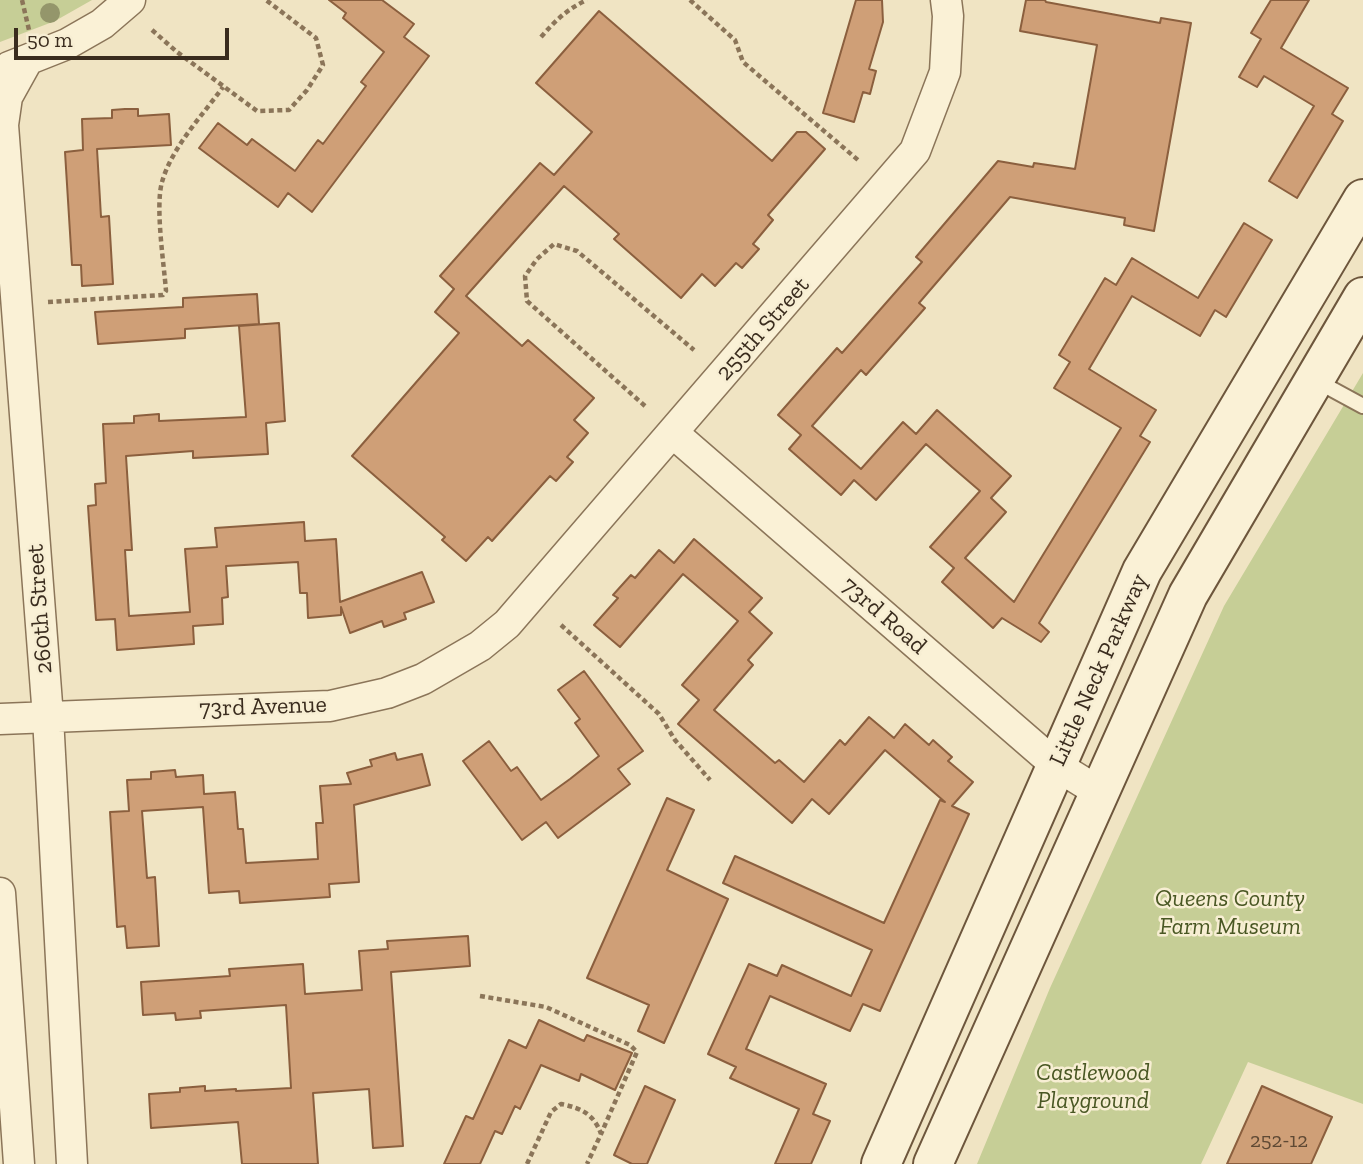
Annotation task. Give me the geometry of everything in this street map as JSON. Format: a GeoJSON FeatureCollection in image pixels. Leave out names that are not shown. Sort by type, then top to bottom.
{"type":"FeatureCollection","features":[{"type":"Feature","properties":{"kind":"main road","name":"Little Neck Parkway"},"geometry":{"type":"LineString","coordinates":[[881,1164],[1142,571],[1363,198]]}},
{"type":"Feature","properties":{"kind":"main road","name":"Little Neck Parkway"},"geometry":{"type":"LineString","coordinates":[[933,1164],[1188,595],[1363,297]]}},
{"type":"Feature","properties":{"kind":"street","name":"260th Street"},"geometry":{"type":"LineString","coordinates":[[72,1164],[48,717],[3,125],[13,64],[67,44],[102,24],[130,0]]}},
{"type":"Feature","properties":{"kind":"street","name":"255th Street"},"geometry":{"type":"LineString","coordinates":[[507,624],[915,151],[945,72],[948,16],[946,0]]}},
{"type":"Feature","properties":{"kind":"street","name":"73rd Road"},"geometry":{"type":"LineString","coordinates":[[673,433],[1057,766],[1098,792]]}},
{"type":"Feature","properties":{"kind":"street","name":"73rd Avenue"},"geometry":{"type":"LineString","coordinates":[[0,719],[330,706],[387,693],[423,679],[480,646],[507,624]]}},
{"type":"Feature","properties":{"kind":"street"},"geometry":{"type":"LineString","coordinates":[[0,893],[19,1164]]}},
{"type":"Feature","properties":{"kind":"lane"},"geometry":{"type":"LineString","coordinates":[[1314,380],[1363,406]]}},
{"type":"Feature","properties":{"kind":"path"},"geometry":{"type":"LineString","coordinates":[[152,30],[177,52],[257,111],[289,110],[307,90],[323,65],[316,38],[266,0]]}},
{"type":"Feature","properties":{"kind":"path"},"geometry":{"type":"LineString","coordinates":[[541,37],[557,18],[587,0]]}},
{"type":"Feature","properties":{"kind":"path"},"geometry":{"type":"LineString","coordinates":[[690,0],[735,40],[743,62],[858,160]]}},
{"type":"Feature","properties":{"kind":"path"},"geometry":{"type":"LineString","coordinates":[[48,302],[163,295],[166,291],[161,184],[173,155],[223,87]]}},
{"type":"Feature","properties":{"kind":"path"},"geometry":{"type":"LineString","coordinates":[[645,406],[527,301],[525,276],[537,259],[554,244],[577,251],[694,350]]}},
{"type":"Feature","properties":{"kind":"path"},"geometry":{"type":"LineString","coordinates":[[561,625],[659,714],[675,740],[710,780]]}},
{"type":"Feature","properties":{"kind":"path"},"geometry":{"type":"LineString","coordinates":[[480,996],[546,1007],[630,1045],[637,1052],[587,1164]]}},
{"type":"Feature","properties":{"kind":"path"},"geometry":{"type":"LineString","coordinates":[[527,1164],[551,1112],[561,1104],[580,1108],[596,1120],[601,1134]]}},
{"type":"Feature","properties":{"kind":"green space"},"geometry":{"type":"Polygon","coordinates":[[[0,0],[92,0],[55,21],[0,42],[0,0]]]}},
{"type":"Feature","properties":{"kind":"green space","name":"Queens County Farm Museum"},"geometry":{"type":"Polygon","coordinates":[[[1363,373],[1363,1104],[1248,1062],[1201,1164],[977,1164],[1050,988],[1224,606],[1363,373]]]}},
{"type":"Feature","properties":{"kind":"building"},"geometry":{"type":"Polygon","coordinates":[[[329,0],[382,0],[414,24],[404,37],[429,56],[312,212],[288,193],[278,207],[199,148],[218,123],[247,145],[252,139],[295,171],[318,140],[323,144],[366,86],[361,82],[384,52],[343,18],[346,13],[329,0]]]}},
{"type":"Feature","properties":{"kind":"building"},"geometry":{"type":"Polygon","coordinates":[[[856,0],[882,0],[883,22],[869,69],[876,71],[870,94],[863,92],[854,122],[823,113],[856,0]]]}},
{"type":"Feature","properties":{"kind":"building"},"geometry":{"type":"Polygon","coordinates":[[[1026,0],[1045,0],[1160,23],[1161,18],[1191,23],[1154,231],[1124,225],[1125,218],[1010,197],[919,303],[925,308],[866,375],[861,370],[812,426],[861,469],[903,422],[916,434],[937,410],[1011,476],[991,498],[1006,512],[965,558],[1014,602],[1121,428],[1054,388],[1070,362],[1059,355],[1105,278],[1116,285],[1132,258],[1198,298],[1244,223],[1272,240],[1226,317],[1215,310],[1200,336],[1132,296],[1089,369],[1156,410],[1140,436],[1150,442],[1039,623],[1049,632],[1041,642],[1002,618],[993,628],[942,582],[954,568],[930,547],[980,491],[926,444],[876,500],[854,480],[841,495],[789,449],[801,435],[778,415],[837,348],[842,353],[922,262],[916,257],[998,161],[1033,167],[1034,163],[1075,169],[1097,45],[1020,31],[1026,0]]]}},
{"type":"Feature","properties":{"kind":"building"},"geometry":{"type":"Polygon","coordinates":[[[1271,0],[1309,0],[1281,48],[1348,88],[1332,114],[1343,121],[1297,198],[1269,181],[1314,106],[1264,76],[1257,87],[1239,77],[1261,39],[1251,33],[1271,0]]]}},
{"type":"Feature","properties":{"kind":"building"},"geometry":{"type":"Polygon","coordinates":[[[599,11],[772,161],[797,132],[806,132],[825,149],[768,215],[773,220],[753,244],[759,249],[742,268],[736,263],[715,286],[702,274],[681,298],[614,239],[619,234],[564,186],[466,296],[522,346],[528,340],[594,398],[574,420],[588,433],[567,457],[573,462],[556,481],[550,476],[492,541],[488,537],[466,561],[442,540],[445,537],[352,456],[459,333],[435,312],[454,289],[440,276],[540,163],[554,175],[592,132],[536,83],[599,11]]]}},
{"type":"Feature","properties":{"kind":"building"},"geometry":{"type":"Polygon","coordinates":[[[138,109],[138,116],[169,114],[171,145],[97,149],[101,217],[109,216],[113,284],[82,286],[81,265],[72,265],[65,152],[83,150],[82,119],[112,118],[112,110],[138,109]]]}},
{"type":"Feature","properties":{"kind":"building"},"geometry":{"type":"Polygon","coordinates":[[[257,294],[259,324],[185,329],[185,338],[98,344],[95,312],[183,307],[183,298],[257,294]]]}},
{"type":"Feature","properties":{"kind":"building"},"geometry":{"type":"Polygon","coordinates":[[[279,323],[285,421],[266,423],[268,454],[193,458],[193,451],[126,456],[132,550],[125,550],[129,616],[190,612],[185,549],[217,547],[215,528],[304,522],[305,541],[336,539],[340,602],[422,572],[434,602],[404,613],[406,619],[384,627],[382,621],[350,633],[341,607],[341,615],[308,618],[307,593],[300,593],[298,562],[226,566],[228,597],[222,598],[223,624],[193,626],[194,644],[117,650],[115,619],[96,620],[88,506],[96,505],[95,484],[106,483],[103,424],[134,423],[134,416],[159,414],[159,421],[246,417],[239,326],[279,323]]]}},
{"type":"Feature","properties":{"kind":"building"},"geometry":{"type":"Polygon","coordinates":[[[694,539],[762,598],[749,612],[772,633],[748,660],[753,665],[714,710],[775,763],[779,760],[804,782],[840,740],[845,745],[869,717],[894,738],[905,724],[929,745],[933,740],[952,757],[948,761],[973,782],[952,806],[969,814],[880,1011],[863,1004],[850,1031],[770,996],[746,1049],[826,1084],[813,1114],[830,1121],[811,1164],[775,1164],[799,1109],[730,1078],[736,1067],[708,1054],[749,964],[777,976],[782,965],[851,996],[872,950],[723,883],[735,856],[884,923],[940,800],[945,802],[885,750],[829,814],[812,799],[792,823],[678,724],[699,700],[682,685],[738,621],[683,574],[620,647],[594,625],[618,598],[613,595],[631,575],[635,578],[659,550],[674,563],[694,539]]]}},
{"type":"Feature","properties":{"kind":"building"},"geometry":{"type":"Polygon","coordinates":[[[584,671],[643,751],[618,769],[630,784],[558,838],[546,822],[522,840],[463,761],[489,741],[511,771],[517,767],[541,800],[570,779],[599,756],[575,723],[580,719],[558,690],[584,671]]]}},
{"type":"Feature","properties":{"kind":"building"},"geometry":{"type":"Polygon","coordinates":[[[395,753],[397,760],[422,754],[430,785],[354,805],[359,882],[329,884],[330,897],[240,903],[239,891],[209,893],[203,807],[142,811],[147,878],[155,877],[159,946],[127,948],[125,926],[117,927],[110,812],[129,811],[127,780],[151,779],[151,772],[175,770],[176,777],[203,775],[204,794],[235,792],[238,829],[243,829],[246,863],[318,859],[316,823],[323,823],[320,786],[351,784],[347,773],[372,766],[370,760],[395,753]]]}},
{"type":"Feature","properties":{"kind":"building"},"geometry":{"type":"Polygon","coordinates":[[[667,798],[694,810],[667,870],[728,899],[664,1043],[638,1031],[649,1005],[587,978],[667,798]]]}},
{"type":"Feature","properties":{"kind":"building"},"geometry":{"type":"Polygon","coordinates":[[[468,936],[470,966],[391,972],[403,1146],[373,1148],[369,1089],[313,1093],[318,1164],[242,1164],[238,1122],[151,1128],[149,1094],[180,1092],[180,1088],[205,1086],[205,1091],[291,1088],[286,1005],[200,1011],[201,1018],[176,1020],[175,1013],[143,1015],[141,982],[230,976],[229,969],[303,964],[305,994],[362,990],[359,951],[388,949],[387,941],[468,936]]]}},
{"type":"Feature","properties":{"kind":"building"},"geometry":{"type":"Polygon","coordinates":[[[539,1020],[584,1041],[587,1035],[632,1053],[615,1090],[581,1074],[579,1081],[541,1065],[520,1109],[515,1106],[502,1134],[495,1131],[480,1164],[444,1164],[466,1116],[473,1119],[509,1040],[526,1048],[539,1020]]]}},
{"type":"Feature","properties":{"kind":"building"},"geometry":{"type":"Polygon","coordinates":[[[645,1086],[675,1100],[647,1164],[632,1164],[614,1155],[645,1086]]]}},
{"type":"Feature","properties":{"kind":"building"},"geometry":{"type":"Polygon","coordinates":[[[1262,1086],[1332,1117],[1311,1164],[1227,1164],[1262,1086]]]}},
{"type":"Feature","properties":{"kind":"park label","name":"Castlewood Playground"},"geometry":{"type":"Point","coordinates":[1093,1087]}}]}
